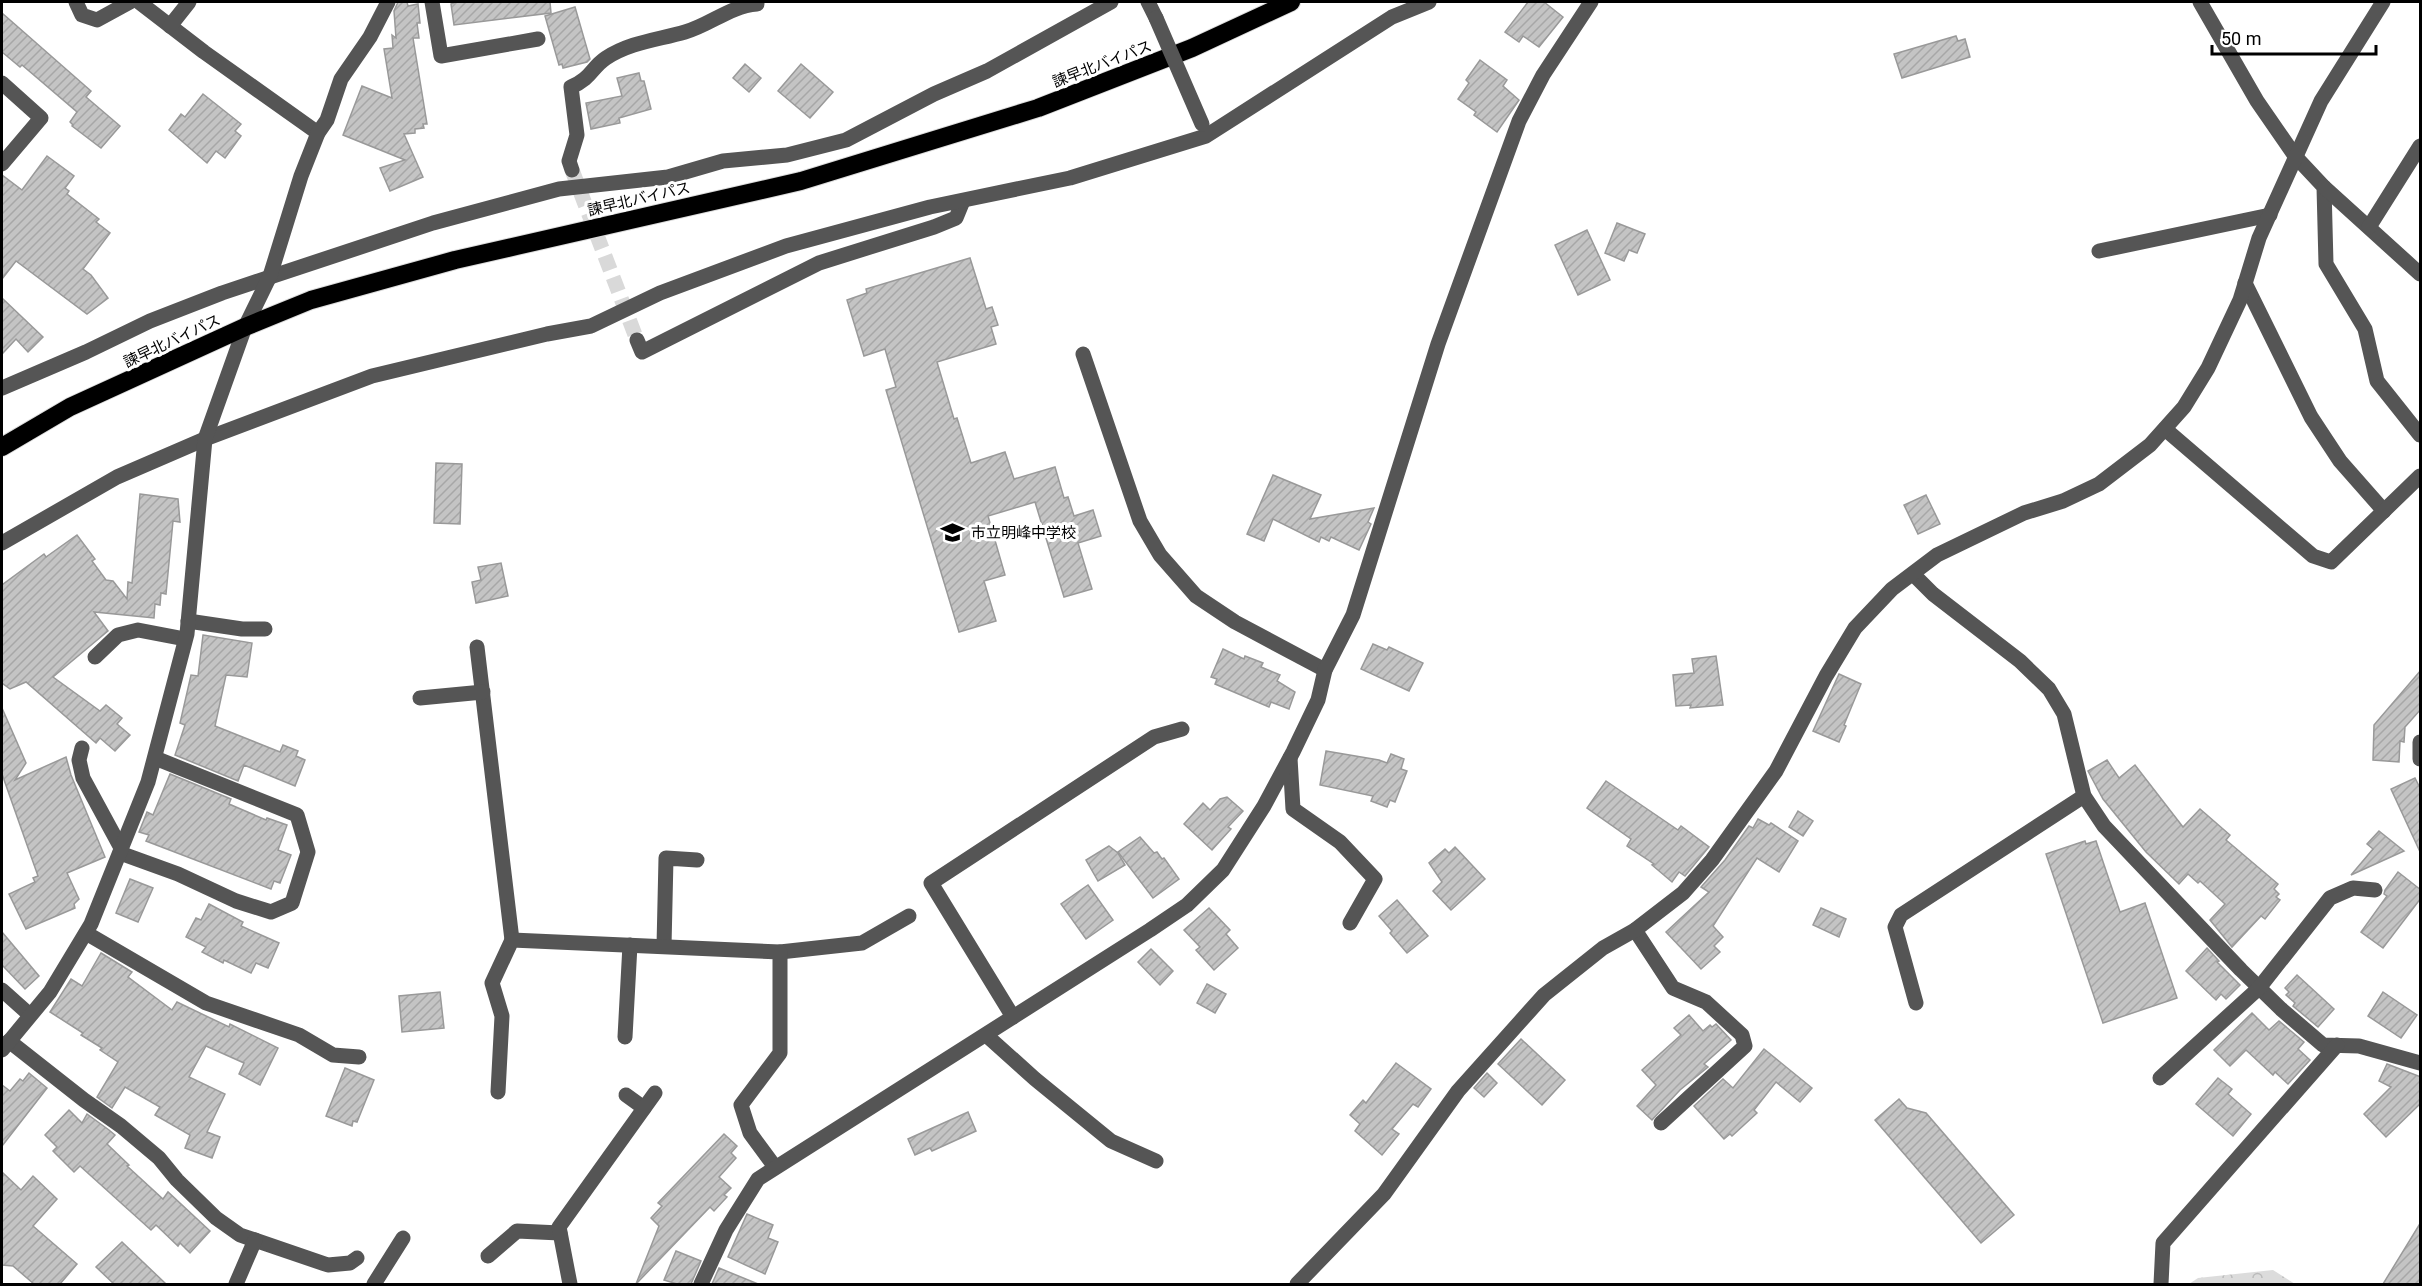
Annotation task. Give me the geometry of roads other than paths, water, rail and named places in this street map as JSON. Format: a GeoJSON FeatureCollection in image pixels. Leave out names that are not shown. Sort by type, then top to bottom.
{"type":"FeatureCollection","features":[{"type":"Feature","properties":{"kind":"highway","name":"諫早北バイパス"},"geometry":{"type":"LineString","coordinates":[[2,447],[70,407],[245,327],[311,300],[444,263],[801,181],[1038,108],[1192,48],[1291,2]]}},
{"type":"Feature","properties":{"kind":"street"},"geometry":{"type":"LineString","coordinates":[[76,2],[82,15],[97,20],[130,2]]}},
{"type":"Feature","properties":{"kind":"street"},"geometry":{"type":"LineString","coordinates":[[139,2],[318,133]]}},
{"type":"Feature","properties":{"kind":"street"},"geometry":{"type":"LineString","coordinates":[[170,26],[189,2]]}},
{"type":"Feature","properties":{"kind":"street"},"geometry":{"type":"LineString","coordinates":[[357,1258],[350,1263],[328,1265],[240,1235],[216,1218],[177,1180],[159,1158],[122,1126],[5,1045],[50,992],[86,933],[148,782],[188,621],[204,439],[245,327],[270,276],[301,176],[318,133],[327,120],[341,79],[370,37],[388,2]]}},
{"type":"Feature","properties":{"kind":"street"},"geometry":{"type":"LineString","coordinates":[[432,2],[441,56],[538,39]]}},
{"type":"Feature","properties":{"kind":"street"},"geometry":{"type":"LineString","coordinates":[[2,388],[86,352],[150,321],[270,276],[433,223],[559,189],[668,177],[723,160],[787,155],[846,140],[934,94],[987,71],[1111,2]]}},
{"type":"Feature","properties":{"kind":"street"},"geometry":{"type":"LineString","coordinates":[[1149,2],[1204,130]]}},
{"type":"Feature","properties":{"kind":"street"},"geometry":{"type":"LineString","coordinates":[[2,543],[117,477],[204,439],[372,376],[547,334],[591,326],[660,293],[786,246],[963,201],[1070,178],[1204,130],[1392,17],[1430,2]]}},
{"type":"Feature","properties":{"kind":"street"},"geometry":{"type":"LineString","coordinates":[[701,1284],[726,1230],[758,1179],[1187,905],[1223,870],[1264,806],[1318,700],[1325,670],[1353,615],[1438,344],[1520,121],[1543,75],[1591,2]]}},
{"type":"Feature","properties":{"kind":"street"},"geometry":{"type":"LineString","coordinates":[[2200,2],[2257,101],[2295,156],[2324,187],[2421,274]]}},
{"type":"Feature","properties":{"kind":"street"},"geometry":{"type":"LineString","coordinates":[[1297,1284],[1384,1194],[1458,1091],[1544,995],[1603,948],[1635,930],[1683,893],[1712,860],[1776,771],[1826,676],[1855,628],[1892,589],[1937,555],[2024,513],[2063,501],[2098,484],[2150,445],[2184,407],[2208,368],[2240,300],[2259,238],[2321,101],[2383,2]]}},
{"type":"Feature","properties":{"kind":"street"},"geometry":{"type":"LineString","coordinates":[[572,170],[569,161],[577,135],[571,87],[586,81],[603,60],[620,50],[639,42],[686,32],[743,5],[757,4]]}},
{"type":"Feature","properties":{"kind":"street"},"geometry":{"type":"LineString","coordinates":[[2,83],[41,118],[2,164]]}},
{"type":"Feature","properties":{"kind":"street"},"geometry":{"type":"LineString","coordinates":[[2369,227],[2421,146]]}},
{"type":"Feature","properties":{"kind":"street"},"geometry":{"type":"LineString","coordinates":[[2324,187],[2326,264],[2365,329],[2377,381],[2421,435]]}},
{"type":"Feature","properties":{"kind":"street"},"geometry":{"type":"LineString","coordinates":[[637,340],[642,352],[819,263],[956,218],[963,201]]}},
{"type":"Feature","properties":{"kind":"street"},"geometry":{"type":"LineString","coordinates":[[2098,251],[2270,214]]}},
{"type":"Feature","properties":{"kind":"street"},"geometry":{"type":"LineString","coordinates":[[2245,283],[2310,417],[2340,461],[2384,511]]}},
{"type":"Feature","properties":{"kind":"street"},"geometry":{"type":"LineString","coordinates":[[1083,354],[1140,521],[1160,555],[1196,596],[1235,622],[1325,670]]}},
{"type":"Feature","properties":{"kind":"street"},"geometry":{"type":"LineString","coordinates":[[2165,429],[2313,556],[2331,562],[2421,476]]}},
{"type":"Feature","properties":{"kind":"street"},"geometry":{"type":"LineString","coordinates":[[1913,574],[1933,594],[2020,661],[2049,689],[2064,714],[2084,796],[2104,826],[2259,988],[2323,1045],[2359,1046],[2421,1063]]}},
{"type":"Feature","properties":{"kind":"street"},"geometry":{"type":"LineString","coordinates":[[188,621],[242,629],[265,629]]}},
{"type":"Feature","properties":{"kind":"street"},"geometry":{"type":"LineString","coordinates":[[95,657],[118,636],[138,630],[185,639]]}},
{"type":"Feature","properties":{"kind":"street"},"geometry":{"type":"LineString","coordinates":[[477,646],[512,940],[492,983],[502,1016],[498,1092]]}},
{"type":"Feature","properties":{"kind":"street"},"geometry":{"type":"LineString","coordinates":[[420,698],[483,692]]}},
{"type":"Feature","properties":{"kind":"street"},"geometry":{"type":"LineString","coordinates":[[1013,1017],[931,883],[1154,737],[1182,729]]}},
{"type":"Feature","properties":{"kind":"street"},"geometry":{"type":"LineString","coordinates":[[2421,742],[2421,759]]}},
{"type":"Feature","properties":{"kind":"street"},"geometry":{"type":"LineString","coordinates":[[82,748],[79,760],[83,778],[121,850],[236,901],[271,912],[292,903],[308,852],[297,815],[155,758]]}},
{"type":"Feature","properties":{"kind":"street"},"geometry":{"type":"LineString","coordinates":[[1290,758],[1293,809],[1340,842],[1376,879],[1350,923]]}},
{"type":"Feature","properties":{"kind":"street"},"geometry":{"type":"LineString","coordinates":[[1916,1003],[1895,927],[1901,915],[2084,796]]}},
{"type":"Feature","properties":{"kind":"street"},"geometry":{"type":"LineString","coordinates":[[664,946],[666,858],[697,860]]}},
{"type":"Feature","properties":{"kind":"street"},"geometry":{"type":"LineString","coordinates":[[2160,1078],[2259,988],[2330,898],[2353,888],[2375,890]]}},
{"type":"Feature","properties":{"kind":"street"},"geometry":{"type":"LineString","coordinates":[[512,940],[780,952],[862,943],[909,916]]}},
{"type":"Feature","properties":{"kind":"street"},"geometry":{"type":"LineString","coordinates":[[1635,930],[1673,988],[1707,1002],[1742,1035],[1745,1046],[1660,1123]]}},
{"type":"Feature","properties":{"kind":"street"},"geometry":{"type":"LineString","coordinates":[[86,933],[206,1003],[299,1035],[333,1055],[359,1057]]}},
{"type":"Feature","properties":{"kind":"street"},"geometry":{"type":"LineString","coordinates":[[625,1037],[630,945]]}},
{"type":"Feature","properties":{"kind":"street"},"geometry":{"type":"LineString","coordinates":[[775,1167],[750,1133],[741,1105],[780,1053],[780,952]]}},
{"type":"Feature","properties":{"kind":"street"},"geometry":{"type":"LineString","coordinates":[[2,990],[30,1015]]}},
{"type":"Feature","properties":{"kind":"street"},"geometry":{"type":"LineString","coordinates":[[986,1035],[1035,1079],[1112,1141],[1156,1161]]}},
{"type":"Feature","properties":{"kind":"street"},"geometry":{"type":"LineString","coordinates":[[2161,1284],[2163,1243],[2337,1045]]}},
{"type":"Feature","properties":{"kind":"street"},"geometry":{"type":"LineString","coordinates":[[570,1284],[559,1227],[655,1093]]}},
{"type":"Feature","properties":{"kind":"street"},"geometry":{"type":"LineString","coordinates":[[626,1095],[644,1108]]}},
{"type":"Feature","properties":{"kind":"street"},"geometry":{"type":"LineString","coordinates":[[488,1256],[517,1231],[560,1233]]}},
{"type":"Feature","properties":{"kind":"street"},"geometry":{"type":"LineString","coordinates":[[374,1284],[403,1238]]}},
{"type":"Feature","properties":{"kind":"street"},"geometry":{"type":"LineString","coordinates":[[236,1284],[255,1240]]}},
{"type":"Feature","properties":{"kind":"tunnel"},"geometry":{"type":"LineString","coordinates":[[572,170],[637,340]]}},
{"type":"Feature","properties":{"kind":"place","name":"市立明峰中学校"},"geometry":{"type":"Point","coordinates":[953,533]}}]}
